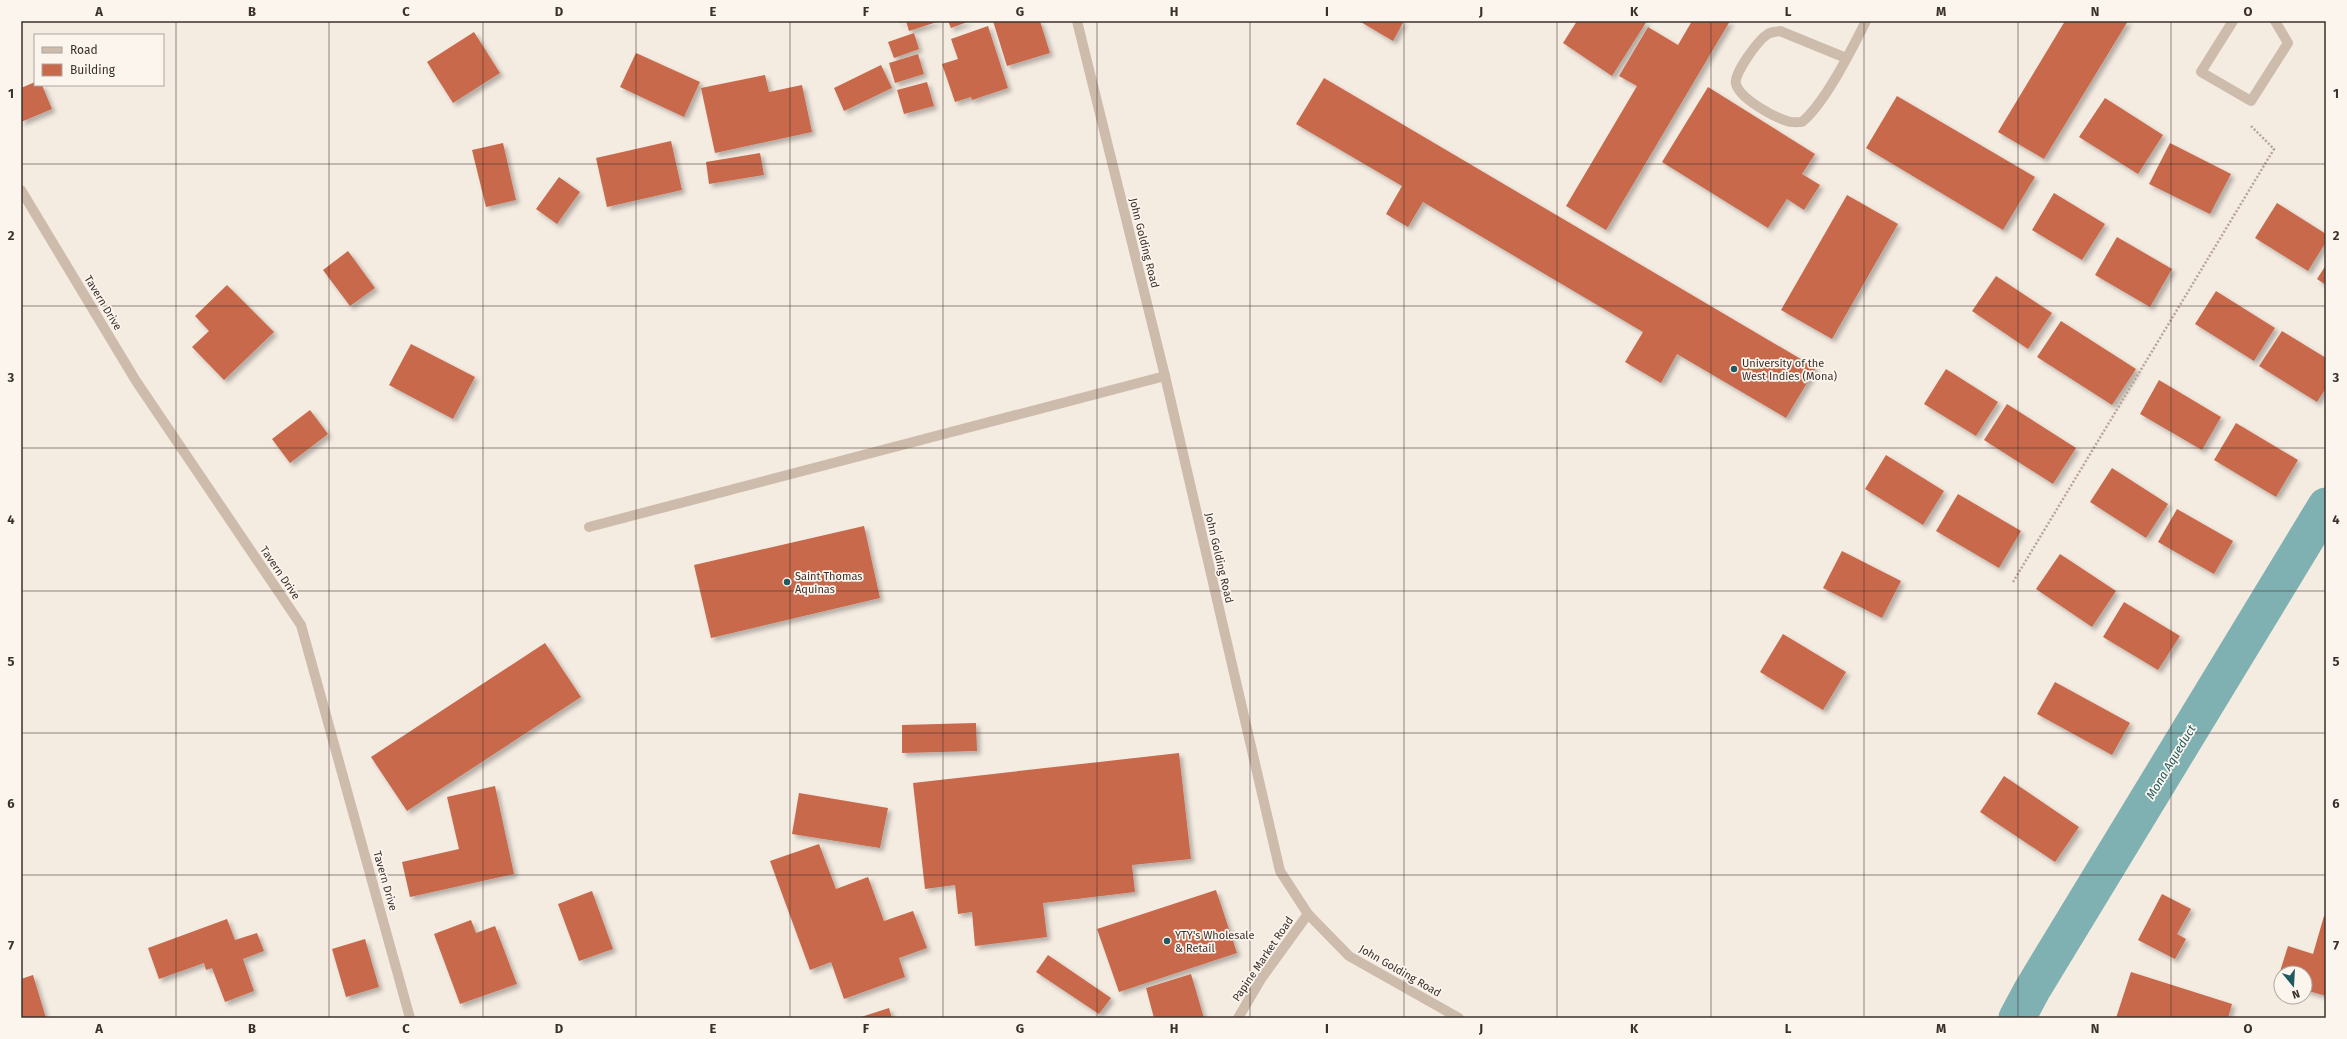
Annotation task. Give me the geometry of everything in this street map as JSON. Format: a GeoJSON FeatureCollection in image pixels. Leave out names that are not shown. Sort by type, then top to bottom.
{"type":"FeatureCollection","features":[{"type":"Feature","properties":{"kind":"street","name":"John Golding Road"},"geometry":{"type":"LineString","coordinates":[[1077,21],[1164,376],[1280,872],[1308,914],[1350,956],[1459,1018]]}},
{"type":"Feature","properties":{"kind":"street"},"geometry":{"type":"LineString","coordinates":[[1846,58],[1780,31],[1768,34],[1758,42],[1736,76],[1736,84],[1745,98],[1762,109],[1788,122],[1802,122],[1814,112],[1846,58],[1866,21]]}},
{"type":"Feature","properties":{"kind":"street"},"geometry":{"type":"LineString","coordinates":[[2233,21],[2201,72],[2251,101],[2288,43],[2275,21]]}},
{"type":"Feature","properties":{"kind":"street","name":"Tavern Drive"},"geometry":{"type":"LineString","coordinates":[[21,190],[136,381],[301,624],[410,1018]]}},
{"type":"Feature","properties":{"kind":"street"},"geometry":{"type":"LineString","coordinates":[[590,527],[1164,376]]}},
{"type":"Feature","properties":{"kind":"street","name":"Papine Market Road"},"geometry":{"type":"LineString","coordinates":[[1238,1018],[1261,979],[1308,914]]}},
{"type":"Feature","properties":{"kind":"path"},"geometry":{"type":"LineString","coordinates":[[2013,582],[2274,149],[2245,120],[2251,101]]}},
{"type":"Feature","properties":{"kind":"building"},"geometry":{"type":"Polygon","coordinates":[[[906,21],[940,21],[909,31],[906,21]]]}},
{"type":"Feature","properties":{"kind":"building"},"geometry":{"type":"Polygon","coordinates":[[[948,21],[970,21],[951,28],[948,21]]]}},
{"type":"Feature","properties":{"kind":"building"},"geometry":{"type":"Polygon","coordinates":[[[993,21],[1040,21],[1050,53],[1007,66],[993,21]]]}},
{"type":"Feature","properties":{"kind":"building"},"geometry":{"type":"Polygon","coordinates":[[[1359,21],[1404,21],[1393,41],[1359,21]]]}},
{"type":"Feature","properties":{"kind":"building"},"geometry":{"type":"Polygon","coordinates":[[[1577,21],[1647,21],[1612,76],[1563,43],[1577,21]]]}},
{"type":"Feature","properties":{"kind":"building"},"geometry":{"type":"Polygon","coordinates":[[[1692,21],[1730,21],[1606,230],[1566,206],[1637,86],[1619,76],[1648,27],[1678,45],[1692,21]]]}},
{"type":"Feature","properties":{"kind":"building"},"geometry":{"type":"Polygon","coordinates":[[[2065,21],[2128,21],[2044,159],[1998,132],[2065,21]]]}},
{"type":"Feature","properties":{"kind":"building"},"geometry":{"type":"Polygon","coordinates":[[[988,26],[1008,88],[972,100],[971,97],[955,102],[942,64],[958,59],[951,39],[988,26]]]}},
{"type":"Feature","properties":{"kind":"building"},"geometry":{"type":"Polygon","coordinates":[[[474,32],[500,73],[453,103],[427,62],[474,32]]]}},
{"type":"Feature","properties":{"kind":"building"},"geometry":{"type":"Polygon","coordinates":[[[914,33],[919,49],[894,58],[888,42],[914,33]]]}},
{"type":"Feature","properties":{"kind":"building"},"geometry":{"type":"Polygon","coordinates":[[[636,53],[700,82],[684,117],[620,87],[636,53]]]}},
{"type":"Feature","properties":{"kind":"building"},"geometry":{"type":"Polygon","coordinates":[[[918,54],[924,74],[895,83],[889,63],[918,54]]]}},
{"type":"Feature","properties":{"kind":"building"},"geometry":{"type":"Polygon","coordinates":[[[881,65],[892,88],[844,111],[834,88],[881,65]]]}},
{"type":"Feature","properties":{"kind":"building"},"geometry":{"type":"Polygon","coordinates":[[[765,75],[769,92],[802,85],[812,132],[715,153],[701,88],[765,75]]]}},
{"type":"Feature","properties":{"kind":"building"},"geometry":{"type":"Polygon","coordinates":[[[1324,78],[1816,368],[1786,418],[1677,354],[1661,383],[1625,362],[1643,332],[1423,202],[1408,227],[1386,214],[1402,186],[1296,124],[1324,78]]]}},
{"type":"Feature","properties":{"kind":"building"},"geometry":{"type":"Polygon","coordinates":[[[34,82],[34,86],[42,86],[52,109],[21,122],[21,88],[34,82]]]}},
{"type":"Feature","properties":{"kind":"building"},"geometry":{"type":"Polygon","coordinates":[[[927,82],[934,106],[904,114],[897,90],[927,82]]]}},
{"type":"Feature","properties":{"kind":"building"},"geometry":{"type":"Polygon","coordinates":[[[1708,87],[1815,154],[1802,174],[1820,185],[1804,210],[1787,199],[1768,228],[1662,162],[1708,87]]]}},
{"type":"Feature","properties":{"kind":"building"},"geometry":{"type":"Polygon","coordinates":[[[1897,96],[2035,177],[2003,230],[1866,148],[1897,96]]]}},
{"type":"Feature","properties":{"kind":"building"},"geometry":{"type":"Polygon","coordinates":[[[2105,98],[2163,135],[2138,174],[2079,137],[2105,98]]]}},
{"type":"Feature","properties":{"kind":"building"},"geometry":{"type":"Polygon","coordinates":[[[671,141],[682,190],[607,207],[596,158],[671,141]]]}},
{"type":"Feature","properties":{"kind":"building"},"geometry":{"type":"Polygon","coordinates":[[[503,143],[516,200],[486,207],[472,150],[503,143]]]}},
{"type":"Feature","properties":{"kind":"building"},"geometry":{"type":"Polygon","coordinates":[[[2170,143],[2231,174],[2210,214],[2149,184],[2170,143]]]}},
{"type":"Feature","properties":{"kind":"building"},"geometry":{"type":"Polygon","coordinates":[[[760,153],[764,175],[709,184],[706,162],[760,153]]]}},
{"type":"Feature","properties":{"kind":"building"},"geometry":{"type":"Polygon","coordinates":[[[559,177],[580,192],[557,224],[536,209],[559,177]]]}},
{"type":"Feature","properties":{"kind":"building"},"geometry":{"type":"Polygon","coordinates":[[[2054,193],[2105,224],[2082,260],[2032,230],[2054,193]]]}},
{"type":"Feature","properties":{"kind":"building"},"geometry":{"type":"Polygon","coordinates":[[[1847,195],[1898,224],[1832,339],[1781,310],[1847,195]]]}},
{"type":"Feature","properties":{"kind":"building"},"geometry":{"type":"Polygon","coordinates":[[[2277,203],[2326,234],[2326,242],[2308,271],[2255,238],[2277,203]]]}},
{"type":"Feature","properties":{"kind":"building"},"geometry":{"type":"Polygon","coordinates":[[[2117,237],[2172,269],[2150,307],[2095,275],[2117,237]]]}},
{"type":"Feature","properties":{"kind":"building"},"geometry":{"type":"Polygon","coordinates":[[[348,251],[375,288],[350,306],[323,270],[348,251]]]}},
{"type":"Feature","properties":{"kind":"building"},"geometry":{"type":"Polygon","coordinates":[[[2326,265],[2326,285],[2317,279],[2326,265]]]}},
{"type":"Feature","properties":{"kind":"building"},"geometry":{"type":"Polygon","coordinates":[[[1996,276],[2052,313],[2028,349],[1972,311],[1996,276]]]}},
{"type":"Feature","properties":{"kind":"building"},"geometry":{"type":"Polygon","coordinates":[[[227,285],[274,332],[224,380],[192,347],[209,331],[195,316],[227,285]]]}},
{"type":"Feature","properties":{"kind":"building"},"geometry":{"type":"Polygon","coordinates":[[[2216,291],[2275,328],[2254,361],[2195,324],[2216,291]]]}},
{"type":"Feature","properties":{"kind":"building"},"geometry":{"type":"Polygon","coordinates":[[[2061,321],[2136,369],[2112,405],[2037,357],[2061,321]]]}},
{"type":"Feature","properties":{"kind":"building"},"geometry":{"type":"Polygon","coordinates":[[[2282,331],[2326,358],[2326,388],[2317,402],[2259,366],[2282,331]]]}},
{"type":"Feature","properties":{"kind":"building"},"geometry":{"type":"Polygon","coordinates":[[[411,344],[475,377],[453,419],[389,385],[411,344]]]}},
{"type":"Feature","properties":{"kind":"building"},"geometry":{"type":"Polygon","coordinates":[[[1946,369],[1998,402],[1976,436],[1924,404],[1946,369]]]}},
{"type":"Feature","properties":{"kind":"building"},"geometry":{"type":"Polygon","coordinates":[[[2159,380],[2221,417],[2202,450],[2140,414],[2159,380]]]}},
{"type":"Feature","properties":{"kind":"building"},"geometry":{"type":"Polygon","coordinates":[[[2007,404],[2076,448],[2053,484],[1984,440],[2007,404]]]}},
{"type":"Feature","properties":{"kind":"building"},"geometry":{"type":"Polygon","coordinates":[[[310,410],[328,434],[290,463],[272,439],[310,410]]]}},
{"type":"Feature","properties":{"kind":"building"},"geometry":{"type":"Polygon","coordinates":[[[2236,423],[2298,460],[2276,497],[2214,460],[2236,423]]]}},
{"type":"Feature","properties":{"kind":"building"},"geometry":{"type":"Polygon","coordinates":[[[1886,455],[1944,491],[1923,525],[1865,489],[1886,455]]]}},
{"type":"Feature","properties":{"kind":"building"},"geometry":{"type":"Polygon","coordinates":[[[2112,468],[2168,504],[2146,538],[2090,502],[2112,468]]]}},
{"type":"Feature","properties":{"kind":"building"},"geometry":{"type":"Polygon","coordinates":[[[1958,494],[2021,531],[1999,568],[1936,531],[1958,494]]]}},
{"type":"Feature","properties":{"kind":"building"},"geometry":{"type":"Polygon","coordinates":[[[2177,509],[2233,541],[2214,574],[2158,542],[2177,509]]]}},
{"type":"Feature","properties":{"kind":"building","name":"Saint Thomas Aquinas"},"geometry":{"type":"Polygon","coordinates":[[[864,526],[880,598],[711,638],[694,565],[864,526]]]}},
{"type":"Feature","properties":{"kind":"building"},"geometry":{"type":"Polygon","coordinates":[[[1842,551],[1901,581],[1882,618],[1823,588],[1842,551]]]}},
{"type":"Feature","properties":{"kind":"building"},"geometry":{"type":"Polygon","coordinates":[[[2060,554],[2116,591],[2092,627],[2036,589],[2060,554]]]}},
{"type":"Feature","properties":{"kind":"building"},"geometry":{"type":"Polygon","coordinates":[[[2124,602],[2180,636],[2158,670],[2103,637],[2124,602]]]}},
{"type":"Feature","properties":{"kind":"building"},"geometry":{"type":"Polygon","coordinates":[[[1783,634],[1846,672],[1823,710],[1760,672],[1783,634]]]}},
{"type":"Feature","properties":{"kind":"building"},"geometry":{"type":"Polygon","coordinates":[[[545,643],[581,697],[407,811],[371,757],[545,643]]]}},
{"type":"Feature","properties":{"kind":"building"},"geometry":{"type":"Polygon","coordinates":[[[2055,682],[2130,723],[2112,755],[2037,714],[2055,682]]]}},
{"type":"Feature","properties":{"kind":"building"},"geometry":{"type":"Polygon","coordinates":[[[976,723],[977,751],[902,753],[902,725],[976,723]]]}},
{"type":"Feature","properties":{"kind":"building"},"geometry":{"type":"Polygon","coordinates":[[[1179,753],[1191,859],[1132,865],[1135,892],[1043,903],[1047,937],[975,946],[972,912],[958,914],[955,885],[925,889],[913,783],[1179,753]]]}},
{"type":"Feature","properties":{"kind":"building"},"geometry":{"type":"Polygon","coordinates":[[[2004,776],[2079,827],[2055,862],[1980,812],[2004,776]]]}},
{"type":"Feature","properties":{"kind":"building"},"geometry":{"type":"Polygon","coordinates":[[[495,786],[514,874],[410,897],[402,862],[459,849],[447,797],[495,786]]]}},
{"type":"Feature","properties":{"kind":"building"},"geometry":{"type":"Polygon","coordinates":[[[799,793],[888,808],[880,848],[792,834],[799,793]]]}},
{"type":"Feature","properties":{"kind":"building"},"geometry":{"type":"Polygon","coordinates":[[[819,844],[836,889],[868,877],[884,921],[913,911],[927,948],[899,958],[905,977],[844,999],[831,962],[810,970],[770,861],[819,844]]]}},
{"type":"Feature","properties":{"kind":"building","name":"YTY's Wholesale & Retail"},"geometry":{"type":"Polygon","coordinates":[[[1216,890],[1237,953],[1119,992],[1097,929],[1216,890]]]}},
{"type":"Feature","properties":{"kind":"building"},"geometry":{"type":"Polygon","coordinates":[[[592,891],[613,949],[579,961],[558,904],[592,891]]]}},
{"type":"Feature","properties":{"kind":"building"},"geometry":{"type":"Polygon","coordinates":[[[2162,894],[2191,909],[2177,934],[2186,939],[2175,959],[2138,940],[2162,894]]]}},
{"type":"Feature","properties":{"kind":"building"},"geometry":{"type":"Polygon","coordinates":[[[2324,916],[2326,916],[2326,996],[2313,992],[2313,965],[2282,965],[2288,946],[2313,954],[2324,916]]]}},
{"type":"Feature","properties":{"kind":"building"},"geometry":{"type":"Polygon","coordinates":[[[227,919],[235,940],[257,933],[264,951],[243,959],[254,991],[225,1002],[212,968],[206,970],[204,963],[159,979],[148,948],[227,919]]]}},
{"type":"Feature","properties":{"kind":"building"},"geometry":{"type":"Polygon","coordinates":[[[471,920],[476,933],[495,926],[517,984],[460,1004],[434,934],[471,920]]]}},
{"type":"Feature","properties":{"kind":"building"},"geometry":{"type":"Polygon","coordinates":[[[365,939],[379,987],[346,997],[332,949],[365,939]]]}},
{"type":"Feature","properties":{"kind":"building"},"geometry":{"type":"Polygon","coordinates":[[[1048,955],[1111,998],[1099,1014],[1036,972],[1048,955]]]}},
{"type":"Feature","properties":{"kind":"building"},"geometry":{"type":"Polygon","coordinates":[[[2131,972],[2232,1004],[2228,1018],[2116,1018],[2131,972]]]}},
{"type":"Feature","properties":{"kind":"building"},"geometry":{"type":"Polygon","coordinates":[[[1191,974],[1204,1018],[1154,1018],[1146,988],[1191,974]]]}},
{"type":"Feature","properties":{"kind":"building"},"geometry":{"type":"Polygon","coordinates":[[[33,975],[46,1018],[21,1018],[21,979],[33,975]]]}},
{"type":"Feature","properties":{"kind":"building"},"geometry":{"type":"Polygon","coordinates":[[[889,1008],[892,1018],[858,1018],[889,1008]]]}},
{"type":"Feature","properties":{"kind":"waterway","name":"Mona Aqueduct"},"geometry":{"type":"LineString","coordinates":[[2017,1018],[2032,990],[2326,506]]}},
{"type":"Feature","properties":{"kind":"place","name":"University of the West Indies (Mona)"},"geometry":{"type":"Point","coordinates":[1734,369]}},
{"type":"Feature","properties":{"kind":"place","name":"Saint Thomas Aquinas"},"geometry":{"type":"Point","coordinates":[787,582]}},
{"type":"Feature","properties":{"kind":"place","name":"YTY's Wholesale & Retail"},"geometry":{"type":"Point","coordinates":[1167,941]}}]}
